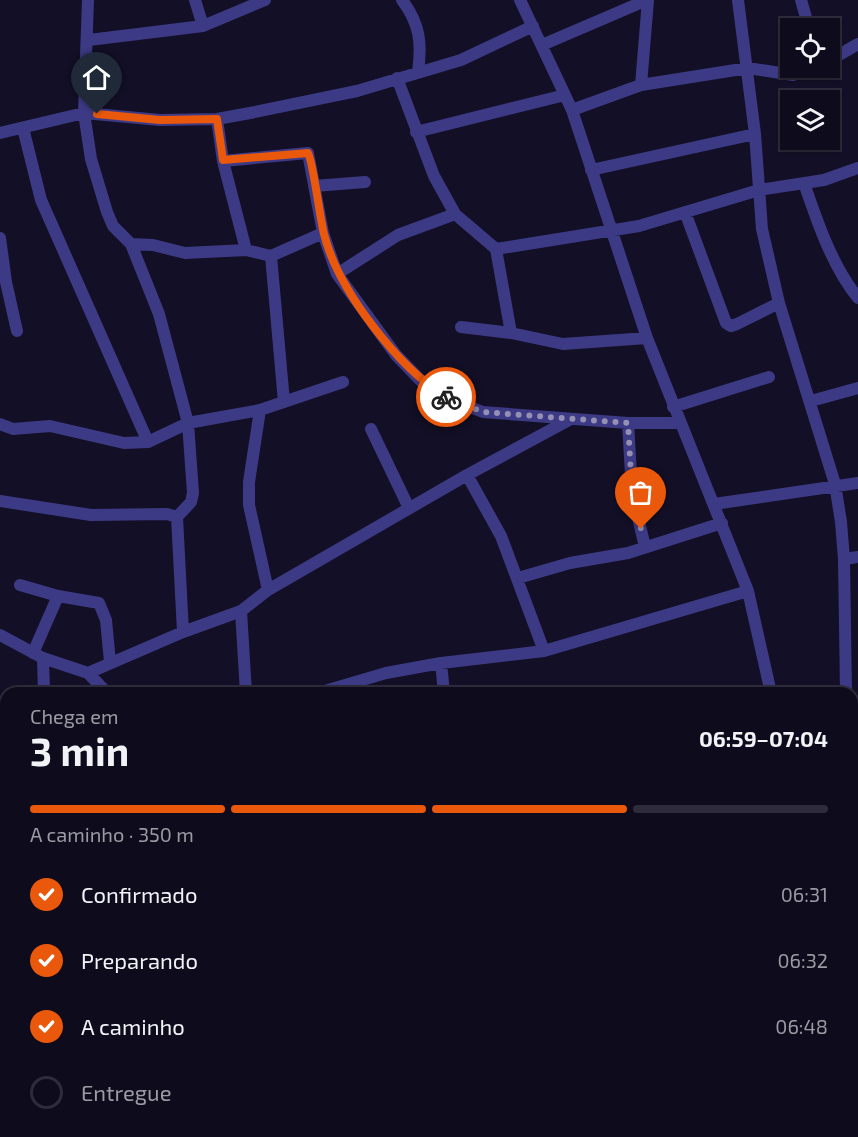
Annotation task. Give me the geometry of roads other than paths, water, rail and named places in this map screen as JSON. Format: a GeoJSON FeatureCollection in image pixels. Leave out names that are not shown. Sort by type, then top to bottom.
{"type":"FeatureCollection","features":[{"type":"Feature","properties":{"kind":"street"},"geometry":{"type":"LineString","coordinates":[[88,0],[89,40],[84,113],[91,159],[106,212],[113,226],[131,244],[159,314],[188,423],[193,493],[191,502],[177,517],[183,633]]}},
{"type":"Feature","properties":{"kind":"street"},"geometry":{"type":"LineString","coordinates":[[195,0],[203,26]]}},
{"type":"Feature","properties":{"kind":"street"},"geometry":{"type":"LineString","coordinates":[[89,40],[203,26],[265,0]]}},
{"type":"Feature","properties":{"kind":"street"},"geometry":{"type":"LineString","coordinates":[[402,0],[419,27],[421,39],[418,72]]}},
{"type":"Feature","properties":{"kind":"street"},"geometry":{"type":"LineString","coordinates":[[520,0],[572,110],[647,338],[748,591],[770,687]]}},
{"type":"Feature","properties":{"kind":"street"},"geometry":{"type":"LineString","coordinates":[[542,45],[648,0],[641,85]]}},
{"type":"Feature","properties":{"kind":"street"},"geometry":{"type":"LineString","coordinates":[[738,0],[755,134],[762,229],[779,303],[835,484],[844,559],[852,672],[848,687]]}},
{"type":"Feature","properties":{"kind":"street"},"geometry":{"type":"LineString","coordinates":[[801,0],[806,18]]}},
{"type":"Feature","properties":{"kind":"street"},"geometry":{"type":"LineString","coordinates":[[0,133],[84,113],[160,120],[217,119],[357,91],[461,60],[533,26]]}},
{"type":"Feature","properties":{"kind":"street"},"geometry":{"type":"LineString","coordinates":[[840,54],[858,44]]}},
{"type":"Feature","properties":{"kind":"street"},"geometry":{"type":"LineString","coordinates":[[572,110],[641,85],[748,69],[780,73]]}},
{"type":"Feature","properties":{"kind":"street"},"geometry":{"type":"LineString","coordinates":[[397,78],[434,176],[455,214],[496,249],[512,333]]}},
{"type":"Feature","properties":{"kind":"street"},"geometry":{"type":"LineString","coordinates":[[416,132],[565,95]]}},
{"type":"Feature","properties":{"kind":"street"},"geometry":{"type":"LineString","coordinates":[[217,119],[223,160],[246,250]]}},
{"type":"Feature","properties":{"kind":"street"},"geometry":{"type":"LineString","coordinates":[[23,128],[41,200],[148,442]]}},
{"type":"Feature","properties":{"kind":"street"},"geometry":{"type":"LineString","coordinates":[[591,170],[755,134]]}},
{"type":"Feature","properties":{"kind":"street"},"geometry":{"type":"LineString","coordinates":[[223,160],[308,153],[323,233],[337,274],[396,355],[425,385],[446,398],[483,412],[628,423],[680,423]]}},
{"type":"Feature","properties":{"kind":"street"},"geometry":{"type":"LineString","coordinates":[[496,249],[611,232],[759,190],[824,180],[858,168]]}},
{"type":"Feature","properties":{"kind":"street"},"geometry":{"type":"LineString","coordinates":[[314,186],[365,182]]}},
{"type":"Feature","properties":{"kind":"street"},"geometry":{"type":"LineString","coordinates":[[804,183],[816,217],[844,278],[858,298]]}},
{"type":"Feature","properties":{"kind":"street"},"geometry":{"type":"LineString","coordinates":[[685,212],[726,323],[730,326],[736,324],[779,303]]}},
{"type":"Feature","properties":{"kind":"street"},"geometry":{"type":"LineString","coordinates":[[337,274],[399,235],[455,214]]}},
{"type":"Feature","properties":{"kind":"street"},"geometry":{"type":"LineString","coordinates":[[131,244],[153,245],[185,253],[246,250],[271,256],[323,233]]}},
{"type":"Feature","properties":{"kind":"street"},"geometry":{"type":"LineString","coordinates":[[0,238],[6,282],[17,331]]}},
{"type":"Feature","properties":{"kind":"street"},"geometry":{"type":"LineString","coordinates":[[271,256],[284,402]]}},
{"type":"Feature","properties":{"kind":"street"},"geometry":{"type":"LineString","coordinates":[[461,327],[512,333],[578,345],[647,338]]}},
{"type":"Feature","properties":{"kind":"street"},"geometry":{"type":"LineString","coordinates":[[673,407],[769,377]]}},
{"type":"Feature","properties":{"kind":"street"},"geometry":{"type":"LineString","coordinates":[[0,424],[13,429],[50,426],[124,443],[148,442],[188,423],[260,410],[344,382]]}},
{"type":"Feature","properties":{"kind":"street"},"geometry":{"type":"LineString","coordinates":[[811,401],[858,388]]}},
{"type":"Feature","properties":{"kind":"street"},"geometry":{"type":"LineString","coordinates":[[260,410],[249,482],[249,505],[268,591]]}},
{"type":"Feature","properties":{"kind":"street"},"geometry":{"type":"LineString","coordinates":[[88,673],[110,662],[242,611],[268,591],[409,508],[570,418]]}},
{"type":"Feature","properties":{"kind":"street"},"geometry":{"type":"LineString","coordinates":[[628,423],[632,492],[645,547]]}},
{"type":"Feature","properties":{"kind":"street"},"geometry":{"type":"LineString","coordinates":[[371,429],[409,508]]}},
{"type":"Feature","properties":{"kind":"street"},"geometry":{"type":"LineString","coordinates":[[467,475],[501,536],[544,651]]}},
{"type":"Feature","properties":{"kind":"street"},"geometry":{"type":"LineString","coordinates":[[714,504],[835,484],[858,483]]}},
{"type":"Feature","properties":{"kind":"street"},"geometry":{"type":"LineString","coordinates":[[0,501],[91,515],[167,514],[177,517]]}},
{"type":"Feature","properties":{"kind":"street"},"geometry":{"type":"LineString","coordinates":[[518,578],[645,547],[722,523]]}},
{"type":"Feature","properties":{"kind":"street"},"geometry":{"type":"LineString","coordinates":[[844,559],[858,557]]}},
{"type":"Feature","properties":{"kind":"street"},"geometry":{"type":"LineString","coordinates":[[20,585],[58,596],[99,603],[106,620],[110,662]]}},
{"type":"Feature","properties":{"kind":"street"},"geometry":{"type":"LineString","coordinates":[[345,687],[386,673],[441,663],[544,651],[748,591]]}},
{"type":"Feature","properties":{"kind":"street"},"geometry":{"type":"LineString","coordinates":[[43,687],[38,655],[58,596]]}},
{"type":"Feature","properties":{"kind":"street"},"geometry":{"type":"LineString","coordinates":[[242,611],[246,687]]}},
{"type":"Feature","properties":{"kind":"street"},"geometry":{"type":"LineString","coordinates":[[0,635],[38,655],[88,673],[101,687]]}},
{"type":"Feature","properties":{"kind":"street"},"geometry":{"type":"LineString","coordinates":[[441,663],[443,687]]}}]}
